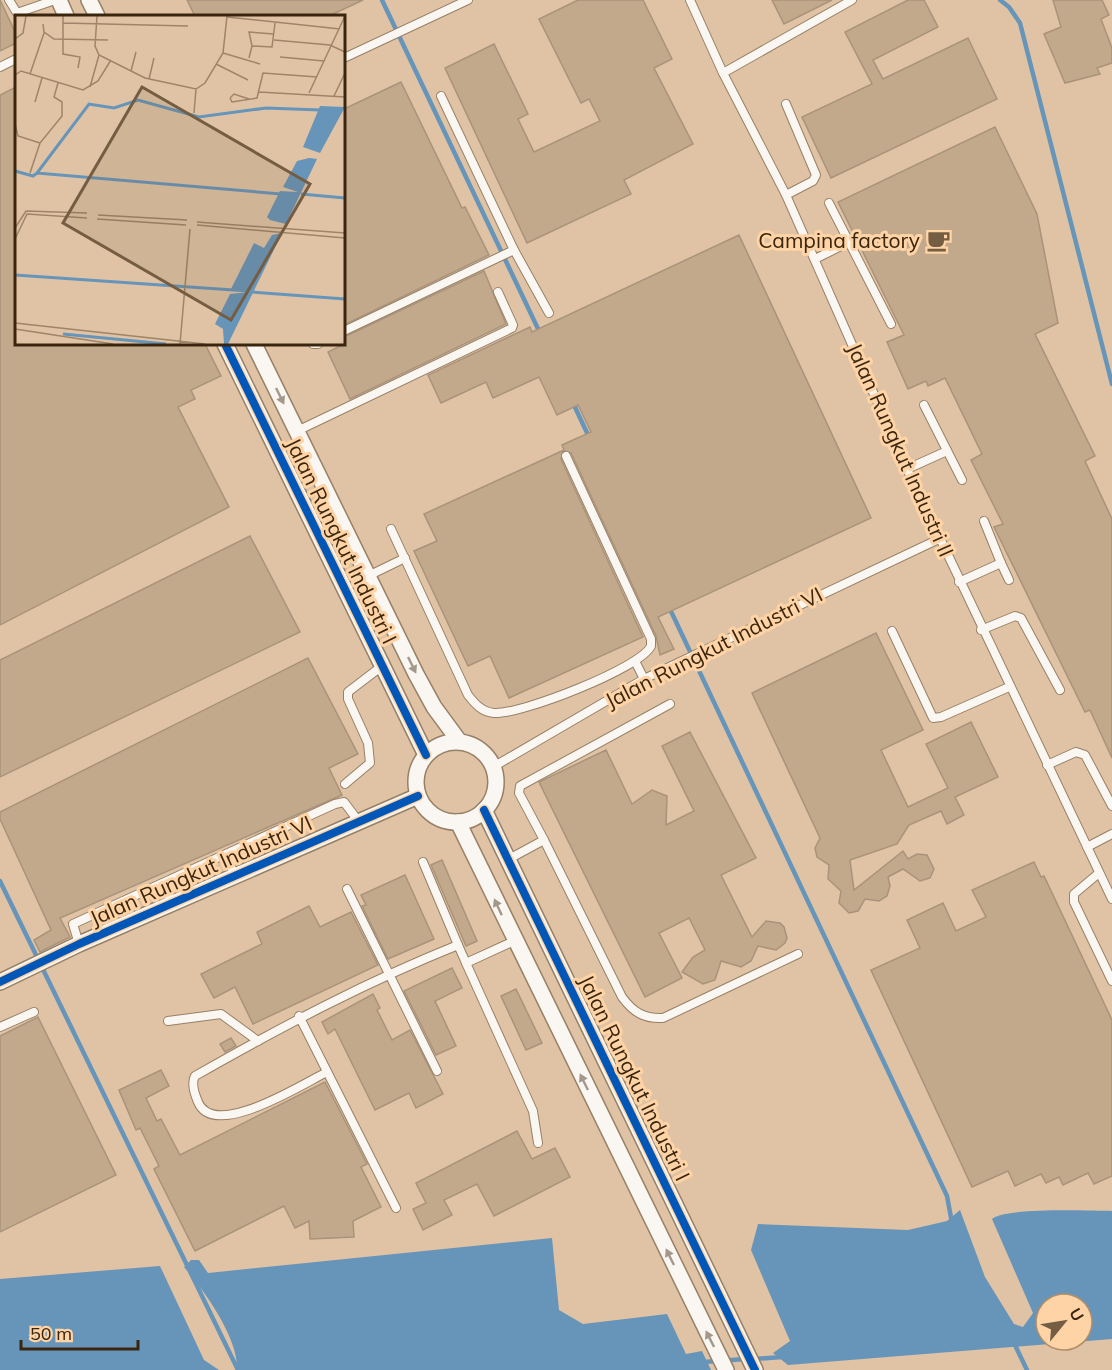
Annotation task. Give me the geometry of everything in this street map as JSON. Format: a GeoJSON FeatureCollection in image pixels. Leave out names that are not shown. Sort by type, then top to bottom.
{"type":"FeatureCollection","features":[{"type":"Feature","properties":{"kind":"street"},"geometry":{"type":"LineString","coordinates":[[57,0],[65,15]]}},
{"type":"Feature","properties":{"kind":"street"},"geometry":{"type":"LineString","coordinates":[[89,0],[96,15]]}},
{"type":"Feature","properties":{"kind":"street","name":"Jalan Rungkut Industri I"},"geometry":{"type":"LineString","coordinates":[[225,345],[426,754]]}},
{"type":"Feature","properties":{"kind":"street","name":"Jalan Rungkut Industri I"},"geometry":{"type":"LineString","coordinates":[[254,345],[416,674],[434,707],[459,741]]}},
{"type":"Feature","properties":{"kind":"street"},"geometry":{"type":"LineString","coordinates":[[459,741],[485,754],[493,767],[495,790],[484,810],[472,818],[458,822],[434,815],[418,796],[417,774],[426,754],[447,742],[459,741]]}},
{"type":"Feature","properties":{"kind":"street","name":"Jalan Rungkut Industri VI"},"geometry":{"type":"LineString","coordinates":[[0,982],[79,944],[418,796]]}},
{"type":"Feature","properties":{"kind":"street","name":"Jalan Rungkut Industri I"},"geometry":{"type":"LineString","coordinates":[[484,810],[726,1306],[742,1368]]}},
{"type":"Feature","properties":{"kind":"street","name":"Jalan Rungkut Industri I"},"geometry":{"type":"LineString","coordinates":[[458,822],[695,1310],[742,1368]]}},
{"type":"Feature","properties":{"kind":"lane"},"geometry":{"type":"LineString","coordinates":[[9,0],[16,13],[57,0]]}},
{"type":"Feature","properties":{"kind":"lane"},"geometry":{"type":"LineString","coordinates":[[345,58],[468,0]]}},
{"type":"Feature","properties":{"kind":"lane","name":"Jalan Rungkut Industri II"},"geometry":{"type":"LineString","coordinates":[[690,0],[723,73],[786,195],[906,469],[1112,900]]}},
{"type":"Feature","properties":{"kind":"lane"},"geometry":{"type":"LineString","coordinates":[[723,73],[852,0]]}},
{"type":"Feature","properties":{"kind":"lane"},"geometry":{"type":"LineString","coordinates":[[0,67],[15,60]]}},
{"type":"Feature","properties":{"kind":"lane"},"geometry":{"type":"LineString","coordinates":[[441,96],[512,251],[549,313]]}},
{"type":"Feature","properties":{"kind":"lane"},"geometry":{"type":"LineString","coordinates":[[786,104],[816,175],[813,181],[786,195]]}},
{"type":"Feature","properties":{"kind":"lane"},"geometry":{"type":"LineString","coordinates":[[830,203],[891,324]]}},
{"type":"Feature","properties":{"kind":"lane"},"geometry":{"type":"LineString","coordinates":[[815,259],[849,242]]}},
{"type":"Feature","properties":{"kind":"lane"},"geometry":{"type":"LineString","coordinates":[[345,331],[512,251]]}},
{"type":"Feature","properties":{"kind":"lane"},"geometry":{"type":"LineString","coordinates":[[297,431],[512,328],[513,325],[498,292]]}},
{"type":"Feature","properties":{"kind":"lane"},"geometry":{"type":"LineString","coordinates":[[924,405],[962,480]]}},
{"type":"Feature","properties":{"kind":"lane"},"geometry":{"type":"LineString","coordinates":[[906,469],[947,451]]}},
{"type":"Feature","properties":{"kind":"lane"},"geometry":{"type":"LineString","coordinates":[[391,530],[468,695],[486,711],[506,713],[542,704],[635,662],[649,651],[651,639],[566,456]]}},
{"type":"Feature","properties":{"kind":"lane"},"geometry":{"type":"LineString","coordinates":[[984,520],[1009,580]]}},
{"type":"Feature","properties":{"kind":"lane","name":"Jalan Rungkut Industri VI"},"geometry":{"type":"LineString","coordinates":[[493,767],[645,679],[939,538]]}},
{"type":"Feature","properties":{"kind":"lane"},"geometry":{"type":"LineString","coordinates":[[368,576],[405,558]]}},
{"type":"Feature","properties":{"kind":"lane"},"geometry":{"type":"LineString","coordinates":[[959,582],[1001,563]]}},
{"type":"Feature","properties":{"kind":"lane"},"geometry":{"type":"LineString","coordinates":[[981,630],[1015,616],[1021,618],[1060,690]]}},
{"type":"Feature","properties":{"kind":"lane"},"geometry":{"type":"LineString","coordinates":[[892,631],[933,718],[941,717],[1009,687]]}},
{"type":"Feature","properties":{"kind":"lane"},"geometry":{"type":"LineString","coordinates":[[635,662],[645,679]]}},
{"type":"Feature","properties":{"kind":"lane"},"geometry":{"type":"LineString","coordinates":[[345,784],[363,771],[369,763],[370,751],[348,699],[348,692],[382,666]]}},
{"type":"Feature","properties":{"kind":"lane"},"geometry":{"type":"LineString","coordinates":[[670,704],[520,786],[519,793],[622,997],[637,1013],[651,1019],[663,1018],[798,954]]}},
{"type":"Feature","properties":{"kind":"lane"},"geometry":{"type":"LineString","coordinates":[[1047,765],[1076,752],[1085,755],[1112,806]]}},
{"type":"Feature","properties":{"kind":"lane"},"geometry":{"type":"LineString","coordinates":[[79,944],[73,924],[335,804],[344,802],[359,822]]}},
{"type":"Feature","properties":{"kind":"lane"},"geometry":{"type":"LineString","coordinates":[[1087,847],[1112,834]]}},
{"type":"Feature","properties":{"kind":"lane"},"geometry":{"type":"LineString","coordinates":[[507,860],[544,840]]}},
{"type":"Feature","properties":{"kind":"lane"},"geometry":{"type":"LineString","coordinates":[[226,855],[235,876]]}},
{"type":"Feature","properties":{"kind":"lane"},"geometry":{"type":"LineString","coordinates":[[423,862],[533,1111],[538,1143]]}},
{"type":"Feature","properties":{"kind":"lane"},"geometry":{"type":"LineString","coordinates":[[1099,873],[1074,894],[1074,902],[1112,981]]}},
{"type":"Feature","properties":{"kind":"lane"},"geometry":{"type":"LineString","coordinates":[[163,883],[172,903]]}},
{"type":"Feature","properties":{"kind":"lane"},"geometry":{"type":"LineString","coordinates":[[346,889],[386,974],[437,1071]]}},
{"type":"Feature","properties":{"kind":"lane"},"geometry":{"type":"LineString","coordinates":[[466,963],[514,941]]}},
{"type":"Feature","properties":{"kind":"lane"},"geometry":{"type":"LineString","coordinates":[[327,1071],[263,1104],[233,1116],[209,1114],[202,1109],[194,1086],[195,1076],[299,1016],[386,974],[458,945]]}},
{"type":"Feature","properties":{"kind":"lane"},"geometry":{"type":"LineString","coordinates":[[0,1027],[34,1012]]}},
{"type":"Feature","properties":{"kind":"lane"},"geometry":{"type":"LineString","coordinates":[[168,1021],[221,1014],[258,1041]]}},
{"type":"Feature","properties":{"kind":"lane"},"geometry":{"type":"LineString","coordinates":[[299,1016],[396,1208]]}},
{"type":"Feature","properties":{"kind":"water"},"geometry":{"type":"Polygon","coordinates":[[[960,1210],[985,1277],[1014,1324],[1023,1327],[1033,1313],[992,1219],[1000,1215],[1030,1211],[1112,1211],[1112,1339],[1094,1340],[1094,1292],[1034,1292],[1034,1345],[788,1365],[773,1353],[790,1341],[751,1250],[758,1224],[908,1230],[947,1221],[960,1210]]]}},
{"type":"Feature","properties":{"kind":"water"},"geometry":{"type":"Polygon","coordinates":[[[552,1238],[559,1310],[583,1324],[667,1314],[686,1354],[702,1351],[711,1370],[237,1370],[232,1344],[219,1316],[184,1267],[191,1260],[199,1260],[208,1273],[552,1238]]]}},
{"type":"Feature","properties":{"kind":"water"},"geometry":{"type":"Polygon","coordinates":[[[160,1266],[204,1360],[219,1370],[0,1370],[0,1279],[160,1266]]]}},
{"type":"Feature","properties":{"kind":"building"},"geometry":{"type":"Polygon","coordinates":[[[0,0],[15,32],[15,44],[0,51],[0,0]]]}},
{"type":"Feature","properties":{"kind":"building"},"geometry":{"type":"Polygon","coordinates":[[[187,0],[363,0],[331,15],[194,15],[187,0]]]}},
{"type":"Feature","properties":{"kind":"building"},"geometry":{"type":"Polygon","coordinates":[[[578,0],[643,0],[672,59],[654,68],[693,144],[624,180],[631,194],[527,243],[445,68],[494,44],[528,114],[518,119],[534,152],[600,121],[589,99],[581,103],[539,19],[578,0]]]}},
{"type":"Feature","properties":{"kind":"building"},"geometry":{"type":"Polygon","coordinates":[[[772,0],[832,0],[784,24],[772,0]]]}},
{"type":"Feature","properties":{"kind":"building"},"geometry":{"type":"Polygon","coordinates":[[[908,0],[924,0],[938,27],[873,60],[883,79],[968,38],[997,99],[831,178],[802,117],[872,84],[845,32],[908,0]]]}},
{"type":"Feature","properties":{"kind":"building"},"geometry":{"type":"Polygon","coordinates":[[[1053,0],[1102,0],[1109,15],[1101,19],[1112,48],[1112,63],[1097,68],[1100,74],[1065,83],[1044,34],[1061,27],[1053,0]]]}},
{"type":"Feature","properties":{"kind":"building"},"geometry":{"type":"Polygon","coordinates":[[[401,82],[462,208],[465,207],[489,255],[345,325],[345,109],[401,82]]]}},
{"type":"Feature","properties":{"kind":"building"},"geometry":{"type":"Polygon","coordinates":[[[15,88],[15,345],[206,345],[221,376],[191,390],[195,399],[178,407],[229,507],[0,625],[0,95],[15,88]]]}},
{"type":"Feature","properties":{"kind":"building"},"geometry":{"type":"Polygon","coordinates":[[[995,127],[1037,214],[1058,323],[1035,334],[1095,456],[1085,461],[1112,519],[1112,758],[1090,710],[1085,712],[994,527],[1003,524],[971,460],[982,454],[945,378],[928,386],[926,381],[908,389],[887,342],[904,335],[838,202],[995,127]]]}},
{"type":"Feature","properties":{"kind":"building"},"geometry":{"type":"Polygon","coordinates":[[[739,235],[871,518],[658,617],[674,649],[660,655],[656,636],[571,453],[563,451],[561,459],[643,637],[509,698],[490,656],[468,666],[414,551],[437,541],[424,514],[564,450],[562,445],[591,432],[578,405],[557,415],[539,377],[493,398],[486,382],[441,403],[428,375],[530,327],[532,332],[739,235]]]}},
{"type":"Feature","properties":{"kind":"building"},"geometry":{"type":"Polygon","coordinates":[[[484,271],[506,324],[350,399],[328,352],[345,345],[345,337],[484,271]]]}},
{"type":"Feature","properties":{"kind":"building"},"geometry":{"type":"Polygon","coordinates":[[[250,536],[300,632],[0,777],[0,660],[250,536]]]}},
{"type":"Feature","properties":{"kind":"building"},"geometry":{"type":"Polygon","coordinates":[[[876,633],[923,730],[881,750],[908,807],[948,788],[926,744],[971,722],[998,777],[955,797],[964,815],[947,824],[941,811],[909,825],[897,844],[850,860],[854,890],[903,851],[908,859],[917,854],[927,855],[934,869],[930,878],[920,881],[903,869],[888,877],[890,886],[887,896],[879,901],[865,899],[858,911],[849,913],[839,903],[841,891],[828,879],[829,865],[817,857],[815,848],[820,838],[752,693],[876,633]]]}},
{"type":"Feature","properties":{"kind":"building"},"geometry":{"type":"Polygon","coordinates":[[[308,658],[358,754],[329,768],[342,795],[60,918],[70,937],[40,952],[34,940],[51,930],[0,819],[0,812],[308,658]]]}},
{"type":"Feature","properties":{"kind":"building"},"geometry":{"type":"Polygon","coordinates":[[[690,732],[756,858],[721,875],[752,937],[766,921],[780,923],[784,927],[787,938],[785,943],[776,950],[758,946],[751,961],[741,967],[721,961],[715,980],[703,984],[682,972],[693,957],[705,950],[689,918],[659,933],[682,978],[645,997],[539,782],[606,750],[632,804],[652,790],[667,796],[666,825],[694,811],[662,746],[690,732]]]}},
{"type":"Feature","properties":{"kind":"building"},"geometry":{"type":"Polygon","coordinates":[[[442,860],[477,941],[466,946],[431,865],[442,860]]]}},
{"type":"Feature","properties":{"kind":"building"},"geometry":{"type":"Polygon","coordinates":[[[1034,862],[1041,877],[1044,876],[1112,1020],[1112,1176],[1094,1184],[1088,1173],[1063,1185],[1059,1177],[1046,1183],[1041,1174],[1015,1186],[1008,1171],[972,1187],[871,970],[920,948],[907,920],[943,903],[956,931],[986,917],[972,890],[1034,862]]]}},
{"type":"Feature","properties":{"kind":"building"},"geometry":{"type":"Polygon","coordinates":[[[405,875],[434,939],[388,959],[362,906],[366,905],[361,895],[405,875]]]}},
{"type":"Feature","properties":{"kind":"building"},"geometry":{"type":"Polygon","coordinates":[[[309,906],[320,927],[351,912],[378,965],[253,1024],[235,987],[214,998],[201,974],[262,944],[257,932],[309,906]]]}},
{"type":"Feature","properties":{"kind":"building"},"geometry":{"type":"Polygon","coordinates":[[[452,968],[462,988],[435,1001],[456,1046],[436,1055],[404,991],[452,968]]]}},
{"type":"Feature","properties":{"kind":"building"},"geometry":{"type":"Polygon","coordinates":[[[516,989],[542,1043],[526,1050],[501,996],[516,989]]]}},
{"type":"Feature","properties":{"kind":"building"},"geometry":{"type":"Polygon","coordinates":[[[373,994],[380,1008],[377,1010],[392,1040],[410,1030],[443,1094],[416,1108],[409,1093],[375,1110],[335,1029],[328,1034],[322,1022],[373,994]]]}},
{"type":"Feature","properties":{"kind":"building"},"geometry":{"type":"Polygon","coordinates":[[[38,1017],[116,1175],[0,1232],[0,1036],[38,1017]]]}},
{"type":"Feature","properties":{"kind":"building"},"geometry":{"type":"Polygon","coordinates":[[[231,1038],[236,1046],[225,1052],[220,1044],[231,1038]]]}},
{"type":"Feature","properties":{"kind":"building"},"geometry":{"type":"Polygon","coordinates":[[[161,1070],[169,1086],[146,1098],[157,1121],[161,1119],[180,1155],[325,1082],[367,1164],[361,1167],[381,1207],[353,1221],[354,1237],[310,1239],[309,1221],[295,1228],[284,1206],[195,1251],[154,1169],[159,1166],[140,1128],[136,1130],[119,1090],[161,1070]]]}},
{"type":"Feature","properties":{"kind":"building"},"geometry":{"type":"Polygon","coordinates":[[[517,1131],[532,1159],[555,1148],[570,1177],[494,1216],[477,1184],[444,1200],[452,1215],[423,1230],[413,1209],[426,1203],[416,1183],[517,1131]]]}},
{"type":"Feature","properties":{"kind":"waterway"},"geometry":{"type":"LineString","coordinates":[[382,0],[540,333]]}},
{"type":"Feature","properties":{"kind":"waterway"},"geometry":{"type":"LineString","coordinates":[[1000,0],[1009,7],[1020,23],[1112,384]]}},
{"type":"Feature","properties":{"kind":"waterway"},"geometry":{"type":"LineString","coordinates":[[573,403],[589,437]]}},
{"type":"Feature","properties":{"kind":"waterway"},"geometry":{"type":"LineString","coordinates":[[669,607],[947,1196],[952,1223]]}},
{"type":"Feature","properties":{"kind":"waterway"},"geometry":{"type":"LineString","coordinates":[[0,881],[238,1370]]}},
{"type":"Feature","properties":{"kind":"waterway"},"geometry":{"type":"LineString","coordinates":[[1013,1341],[1027,1370]]}},
{"type":"Feature","properties":{"kind":"waterway"},"geometry":{"type":"LineString","coordinates":[[754,1359],[782,1357]]}},
{"type":"Feature","properties":{"kind":"waterway"},"geometry":{"type":"LineString","coordinates":[[703,1362],[746,1359]]}},
{"type":"Feature","properties":{"kind":"cycle path"},"geometry":{"type":"LineString","coordinates":[[225,345],[426,755]]}},
{"type":"Feature","properties":{"kind":"cycle path"},"geometry":{"type":"LineString","coordinates":[[0,982],[79,944],[418,796]]}},
{"type":"Feature","properties":{"kind":"cycle path"},"geometry":{"type":"LineString","coordinates":[[484,810],[755,1370]]}},
{"type":"Feature","properties":{"kind":"place","name":"Campina factory"},"geometry":{"type":"Point","coordinates":[938,241]}}]}
